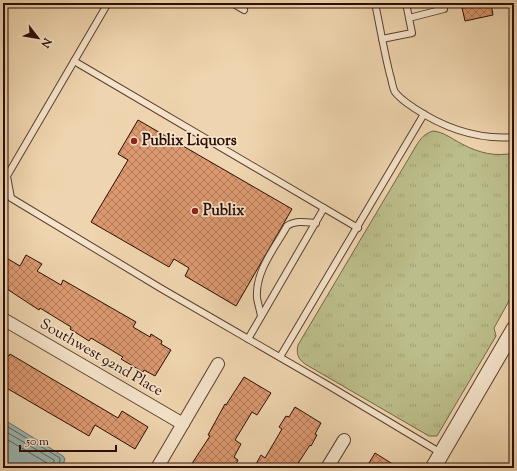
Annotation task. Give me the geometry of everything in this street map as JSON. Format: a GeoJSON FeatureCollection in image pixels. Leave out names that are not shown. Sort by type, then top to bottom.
{"type":"FeatureCollection","features":[{"type":"Feature","properties":{"kind":"street","name":"Southwest 92nd Place"},"geometry":{"type":"LineString","coordinates":[[3,319],[183,424]]}},
{"type":"Feature","properties":{"kind":"street"},"geometry":{"type":"LineString","coordinates":[[433,468],[514,329]]}},
{"type":"Feature","properties":{"kind":"street"},"geometry":{"type":"LineString","coordinates":[[157,468],[218,364]]}},
{"type":"Feature","properties":{"kind":"street"},"geometry":{"type":"LineString","coordinates":[[327,468],[344,440]]}},
{"type":"Feature","properties":{"kind":"lane"},"geometry":{"type":"LineString","coordinates":[[108,3],[7,176],[11,198],[162,289],[442,453]]}},
{"type":"Feature","properties":{"kind":"lane"},"geometry":{"type":"LineString","coordinates":[[232,3],[244,10]]}},
{"type":"Feature","properties":{"kind":"lane"},"geometry":{"type":"LineString","coordinates":[[375,3],[395,91],[408,104],[442,124],[474,135],[488,138],[514,137]]}},
{"type":"Feature","properties":{"kind":"lane"},"geometry":{"type":"LineString","coordinates":[[382,39],[412,33],[406,3]]}},
{"type":"Feature","properties":{"kind":"lane"},"geometry":{"type":"LineString","coordinates":[[409,18],[444,9],[442,3]]}},
{"type":"Feature","properties":{"kind":"lane"},"geometry":{"type":"LineString","coordinates":[[74,61],[358,228]]}},
{"type":"Feature","properties":{"kind":"lane"},"geometry":{"type":"LineString","coordinates":[[280,357],[358,228],[424,114]]}},
{"type":"Feature","properties":{"kind":"lane"},"geometry":{"type":"LineString","coordinates":[[248,338],[324,208]]}},
{"type":"Feature","properties":{"kind":"lane"},"geometry":{"type":"LineString","coordinates":[[261,316],[257,298],[258,279],[287,226],[296,222],[316,223]]}},
{"type":"Feature","properties":{"kind":"green space"},"geometry":{"type":"Polygon","coordinates":[[[433,131],[444,134],[481,152],[500,155],[514,153],[514,292],[494,328],[496,336],[437,436],[429,436],[305,364],[299,358],[297,351],[298,345],[416,146],[427,133],[433,131]]]}},
{"type":"Feature","properties":{"kind":"water"},"geometry":{"type":"Polygon","coordinates":[[[3,419],[63,456],[65,459],[62,468],[3,468],[3,419]]]}},
{"type":"Feature","properties":{"kind":"building"},"geometry":{"type":"Polygon","coordinates":[[[461,3],[491,3],[493,15],[465,21],[461,3]]]}},
{"type":"Feature","properties":{"kind":"building"},"geometry":{"type":"Polygon","coordinates":[[[138,120],[292,209],[236,306],[185,276],[189,268],[174,259],[169,267],[91,222],[128,160],[118,154],[138,120]]]}},
{"type":"Feature","properties":{"kind":"building"},"geometry":{"type":"Polygon","coordinates":[[[26,255],[42,264],[37,271],[61,285],[63,280],[136,322],[133,327],[150,337],[151,334],[162,341],[161,344],[171,350],[155,376],[144,370],[143,372],[121,359],[123,357],[91,338],[89,341],[70,329],[71,327],[40,308],[39,310],[7,289],[8,286],[3,283],[3,256],[20,266],[26,255]]]}},
{"type":"Feature","properties":{"kind":"building"},"geometry":{"type":"Polygon","coordinates":[[[3,353],[9,356],[10,354],[118,418],[122,411],[148,427],[135,449],[95,425],[89,436],[3,386],[3,353]]]}},
{"type":"Feature","properties":{"kind":"building"},"geometry":{"type":"Polygon","coordinates":[[[244,377],[271,393],[257,415],[252,412],[235,440],[241,444],[234,457],[238,460],[234,468],[189,468],[210,436],[208,435],[225,404],[226,405],[244,377]]]}},
{"type":"Feature","properties":{"kind":"building"},"geometry":{"type":"Polygon","coordinates":[[[295,407],[321,423],[311,446],[310,445],[295,468],[259,468],[260,466],[256,464],[261,455],[265,458],[282,429],[279,427],[286,416],[289,417],[295,407]]]}},
{"type":"Feature","properties":{"kind":"building"},"geometry":{"type":"Polygon","coordinates":[[[375,453],[399,468],[366,468],[375,453]]]}},
{"type":"Feature","properties":{"kind":"place","name":"Publix Liquors"},"geometry":{"type":"Point","coordinates":[134,141]}},
{"type":"Feature","properties":{"kind":"place","name":"Publix"},"geometry":{"type":"Point","coordinates":[195,211]}}]}
